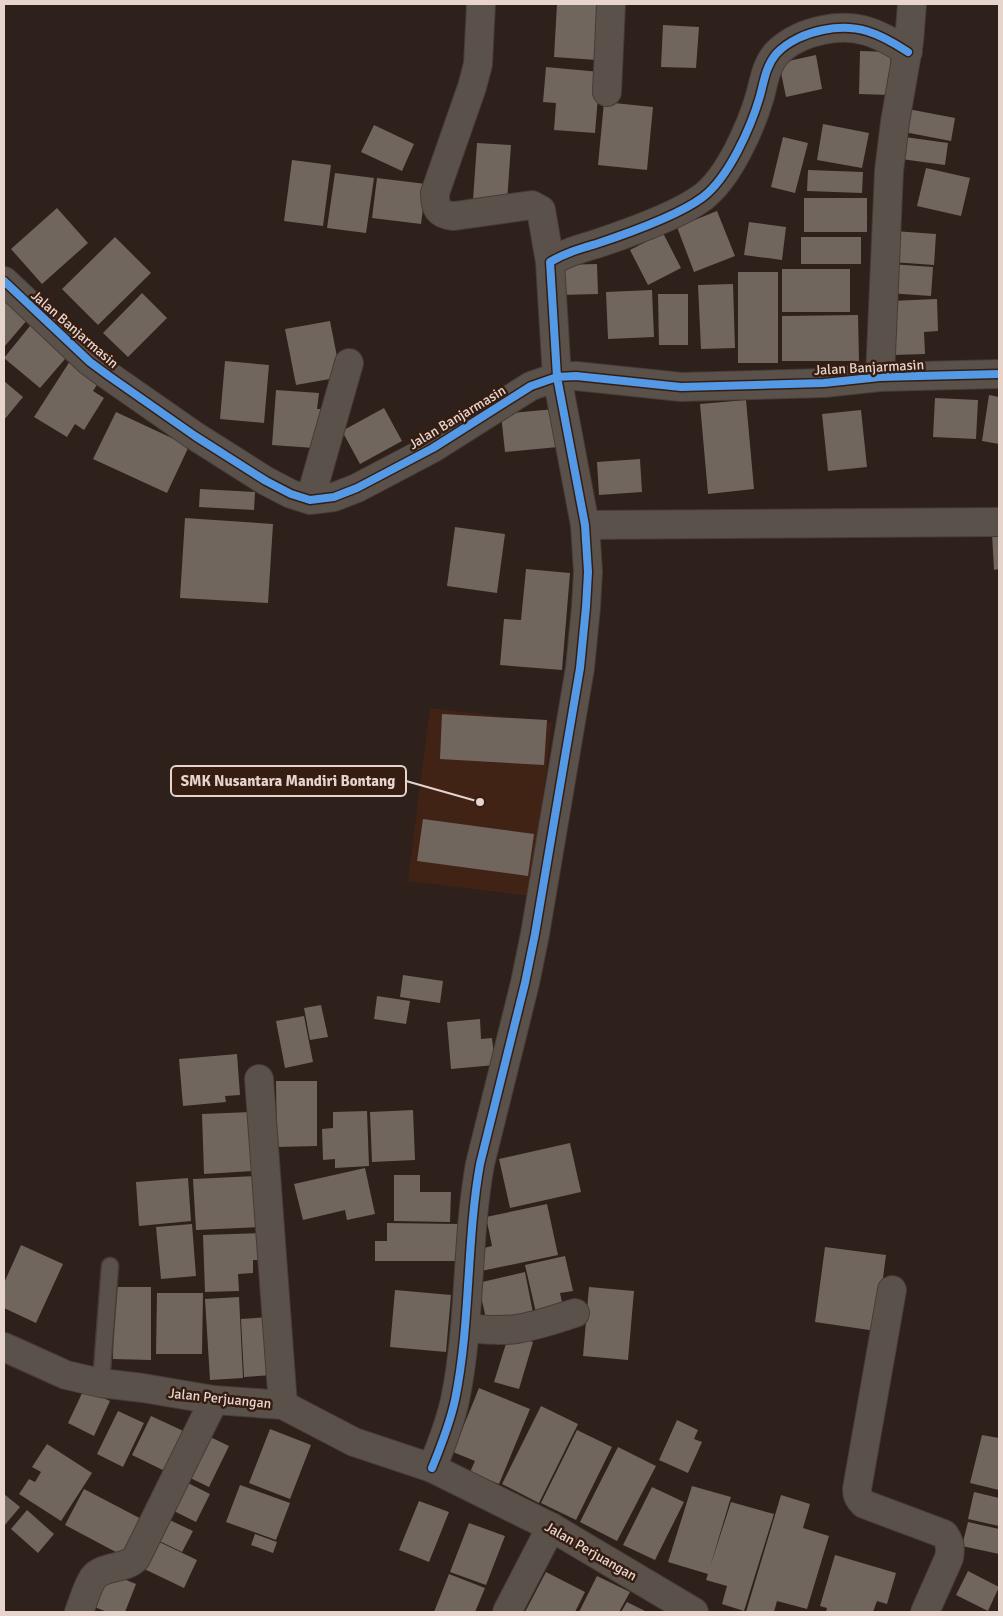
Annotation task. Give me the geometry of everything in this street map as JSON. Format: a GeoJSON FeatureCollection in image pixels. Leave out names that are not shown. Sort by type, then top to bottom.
{"type":"FeatureCollection","features":[{"type":"Feature","properties":{"kind":"street"},"geometry":{"type":"LineString","coordinates":[[432,1468],[446,1433],[455,1400],[465,1327],[472,1221],[477,1182],[535,934],[580,668],[588,572],[585,524],[557,378],[550,257],[540,210],[532,205],[445,216],[436,207],[435,192],[472,87],[478,64],[481,4]]}},
{"type":"Feature","properties":{"kind":"street"},"geometry":{"type":"LineString","coordinates":[[607,92],[611,4]]}},
{"type":"Feature","properties":{"kind":"street"},"geometry":{"type":"LineString","coordinates":[[880,377],[889,171],[908,47],[912,4]]}},
{"type":"Feature","properties":{"kind":"street"},"geometry":{"type":"LineString","coordinates":[[550,257],[596,244],[666,217],[690,206],[705,195],[736,156],[760,96],[766,71],[776,54],[792,41],[815,32],[838,27],[860,28],[908,47]]}},
{"type":"Feature","properties":{"kind":"street","name":"Jalan Banjarmasin"},"geometry":{"type":"LineString","coordinates":[[4,282],[90,362],[109,376],[195,436],[266,481],[291,494],[310,500],[334,497],[357,488],[433,448],[531,386],[557,378],[576,376],[682,387],[824,383],[880,377],[999,374]]}},
{"type":"Feature","properties":{"kind":"street"},"geometry":{"type":"LineString","coordinates":[[310,500],[349,363]]}},
{"type":"Feature","properties":{"kind":"street"},"geometry":{"type":"LineString","coordinates":[[585,524],[999,522]]}},
{"type":"Feature","properties":{"kind":"street"},"geometry":{"type":"LineString","coordinates":[[259,1079],[283,1404]]}},
{"type":"Feature","properties":{"kind":"street"},"geometry":{"type":"LineString","coordinates":[[892,1290],[857,1495],[864,1504],[944,1534],[949,1541],[951,1550],[949,1558],[925,1612]]}},
{"type":"Feature","properties":{"kind":"street"},"geometry":{"type":"LineString","coordinates":[[465,1327],[502,1331],[514,1330],[528,1328],[575,1312]]}},
{"type":"Feature","properties":{"kind":"street","name":"Jalan Perjuangan"},"geometry":{"type":"LineString","coordinates":[[4,1347],[66,1375],[100,1383],[214,1400],[283,1404],[354,1442],[432,1468],[551,1527],[694,1612]]}},
{"type":"Feature","properties":{"kind":"street"},"geometry":{"type":"LineString","coordinates":[[79,1612],[94,1577],[109,1569],[128,1565],[136,1558],[214,1400]]}},
{"type":"Feature","properties":{"kind":"street"},"geometry":{"type":"LineString","coordinates":[[507,1612],[551,1527]]}},
{"type":"Feature","properties":{"kind":"lane"},"geometry":{"type":"LineString","coordinates":[[100,1383],[110,1266]]}},
{"type":"Feature","properties":{"kind":"shaded area"},"geometry":{"type":"Polygon","coordinates":[[[430,708],[552,723],[531,896],[408,881],[430,708]]]}},
{"type":"Feature","properties":{"kind":"building"},"geometry":{"type":"Polygon","coordinates":[[[557,4],[601,4],[597,60],[554,57],[557,4]]]}},
{"type":"Feature","properties":{"kind":"building"},"geometry":{"type":"Polygon","coordinates":[[[663,25],[699,27],[696,68],[661,67],[663,25]]]}},
{"type":"Feature","properties":{"kind":"building"},"geometry":{"type":"Polygon","coordinates":[[[860,51],[891,52],[889,95],[859,94],[860,51]]]}},
{"type":"Feature","properties":{"kind":"building"},"geometry":{"type":"Polygon","coordinates":[[[816,55],[822,89],[786,97],[779,63],[816,55]]]}},
{"type":"Feature","properties":{"kind":"building"},"geometry":{"type":"Polygon","coordinates":[[[546,67],[600,72],[595,133],[554,130],[556,103],[543,102],[546,67]]]}},
{"type":"Feature","properties":{"kind":"building"},"geometry":{"type":"Polygon","coordinates":[[[604,102],[653,107],[647,170],[598,165],[604,102]]]}},
{"type":"Feature","properties":{"kind":"building"},"geometry":{"type":"Polygon","coordinates":[[[908,109],[955,118],[951,141],[904,132],[908,109]]]}},
{"type":"Feature","properties":{"kind":"building"},"geometry":{"type":"Polygon","coordinates":[[[823,124],[869,133],[862,168],[817,160],[823,124]]]}},
{"type":"Feature","properties":{"kind":"building"},"geometry":{"type":"Polygon","coordinates":[[[374,125],[414,144],[402,171],[361,152],[374,125]]]}},
{"type":"Feature","properties":{"kind":"building"},"geometry":{"type":"Polygon","coordinates":[[[783,137],[808,143],[795,193],[771,187],[783,137]]]}},
{"type":"Feature","properties":{"kind":"building"},"geometry":{"type":"Polygon","coordinates":[[[905,137],[948,143],[945,165],[901,159],[905,137]]]}},
{"type":"Feature","properties":{"kind":"building"},"geometry":{"type":"Polygon","coordinates":[[[477,143],[511,145],[507,202],[473,200],[477,143]]]}},
{"type":"Feature","properties":{"kind":"building"},"geometry":{"type":"Polygon","coordinates":[[[292,160],[331,165],[323,226],[284,221],[292,160]]]}},
{"type":"Feature","properties":{"kind":"building"},"geometry":{"type":"Polygon","coordinates":[[[926,168],[970,178],[961,216],[917,206],[926,168]]]}},
{"type":"Feature","properties":{"kind":"building"},"geometry":{"type":"Polygon","coordinates":[[[808,170],[863,172],[862,193],[807,191],[808,170]]]}},
{"type":"Feature","properties":{"kind":"building"},"geometry":{"type":"Polygon","coordinates":[[[335,173],[374,178],[366,233],[327,228],[335,173]]]}},
{"type":"Feature","properties":{"kind":"building"},"geometry":{"type":"Polygon","coordinates":[[[377,178],[426,184],[421,224],[372,218],[377,178]]]}},
{"type":"Feature","properties":{"kind":"building"},"geometry":{"type":"Polygon","coordinates":[[[804,198],[867,198],[867,232],[804,232],[804,198]]]}},
{"type":"Feature","properties":{"kind":"building"},"geometry":{"type":"Polygon","coordinates":[[[57,208],[88,243],[42,284],[11,249],[57,208]]]}},
{"type":"Feature","properties":{"kind":"building"},"geometry":{"type":"Polygon","coordinates":[[[717,211],[735,256],[694,272],[677,227],[717,211]]]}},
{"type":"Feature","properties":{"kind":"building"},"geometry":{"type":"Polygon","coordinates":[[[749,222],[786,227],[782,260],[744,255],[749,222]]]}},
{"type":"Feature","properties":{"kind":"building"},"geometry":{"type":"Polygon","coordinates":[[[894,231],[936,234],[934,265],[892,262],[894,231]]]}},
{"type":"Feature","properties":{"kind":"building"},"geometry":{"type":"Polygon","coordinates":[[[663,233],[681,268],[648,285],[630,250],[663,233]]]}},
{"type":"Feature","properties":{"kind":"building"},"geometry":{"type":"Polygon","coordinates":[[[115,237],[151,273],[98,325],[62,289],[115,237]]]}},
{"type":"Feature","properties":{"kind":"building"},"geometry":{"type":"Polygon","coordinates":[[[801,237],[861,237],[861,264],[801,264],[801,237]]]}},
{"type":"Feature","properties":{"kind":"building"},"geometry":{"type":"Polygon","coordinates":[[[597,264],[598,294],[560,295],[559,265],[597,264]]]}},
{"type":"Feature","properties":{"kind":"building"},"geometry":{"type":"Polygon","coordinates":[[[890,264],[933,267],[931,296],[888,293],[890,264]]]}},
{"type":"Feature","properties":{"kind":"building"},"geometry":{"type":"Polygon","coordinates":[[[782,269],[850,269],[850,312],[782,312],[782,269]]]}},
{"type":"Feature","properties":{"kind":"building"},"geometry":{"type":"Polygon","coordinates":[[[738,272],[778,272],[778,363],[738,363],[738,272]]]}},
{"type":"Feature","properties":{"kind":"building"},"geometry":{"type":"Polygon","coordinates":[[[733,284],[735,348],[701,349],[698,285],[733,284]]]}},
{"type":"Feature","properties":{"kind":"building"},"geometry":{"type":"Polygon","coordinates":[[[4,285],[34,312],[4,347],[4,285]]]}},
{"type":"Feature","properties":{"kind":"building"},"geometry":{"type":"Polygon","coordinates":[[[652,290],[654,337],[608,339],[606,292],[652,290]]]}},
{"type":"Feature","properties":{"kind":"building"},"geometry":{"type":"Polygon","coordinates":[[[142,293],[167,318],[128,357],[103,333],[142,293]]]}},
{"type":"Feature","properties":{"kind":"building"},"geometry":{"type":"Polygon","coordinates":[[[658,294],[688,294],[688,345],[659,345],[658,294]]]}},
{"type":"Feature","properties":{"kind":"building"},"geometry":{"type":"Polygon","coordinates":[[[937,299],[938,331],[924,332],[925,354],[893,355],[890,301],[937,299]]]}},
{"type":"Feature","properties":{"kind":"building"},"geometry":{"type":"Polygon","coordinates":[[[858,315],[859,361],[782,361],[782,316],[858,315]]]}},
{"type":"Feature","properties":{"kind":"building"},"geometry":{"type":"Polygon","coordinates":[[[34,321],[71,352],[40,388],[4,358],[34,321]]]}},
{"type":"Feature","properties":{"kind":"building"},"geometry":{"type":"Polygon","coordinates":[[[330,321],[341,377],[296,385],[285,329],[330,321]]]}},
{"type":"Feature","properties":{"kind":"building"},"geometry":{"type":"Polygon","coordinates":[[[70,361],[100,380],[93,391],[104,398],[84,430],[75,424],[67,437],[34,417],[70,361]]]}},
{"type":"Feature","properties":{"kind":"building"},"geometry":{"type":"Polygon","coordinates":[[[225,361],[269,365],[264,423],[220,419],[225,361]]]}},
{"type":"Feature","properties":{"kind":"building"},"geometry":{"type":"Polygon","coordinates":[[[4,381],[23,397],[4,420],[4,381]]]}},
{"type":"Feature","properties":{"kind":"building"},"geometry":{"type":"Polygon","coordinates":[[[276,390],[319,393],[317,409],[325,409],[314,448],[272,445],[276,390]]]}},
{"type":"Feature","properties":{"kind":"building"},"geometry":{"type":"Polygon","coordinates":[[[989,395],[999,397],[999,444],[982,441],[989,395]]]}},
{"type":"Feature","properties":{"kind":"building"},"geometry":{"type":"Polygon","coordinates":[[[935,398],[978,400],[976,439],[933,437],[935,398]]]}},
{"type":"Feature","properties":{"kind":"building"},"geometry":{"type":"Polygon","coordinates":[[[746,400],[754,489],[708,494],[700,404],[746,400]]]}},
{"type":"Feature","properties":{"kind":"building"},"geometry":{"type":"Polygon","coordinates":[[[384,408],[402,441],[360,464],[342,431],[384,408]]]}},
{"type":"Feature","properties":{"kind":"building"},"geometry":{"type":"Polygon","coordinates":[[[555,409],[558,447],[505,452],[501,414],[555,409]]]}},
{"type":"Feature","properties":{"kind":"building"},"geometry":{"type":"Polygon","coordinates":[[[861,410],[867,467],[828,471],[822,414],[861,410]]]}},
{"type":"Feature","properties":{"kind":"building"},"geometry":{"type":"Polygon","coordinates":[[[116,412],[189,446],[167,493],[93,459],[116,412]]]}},
{"type":"Feature","properties":{"kind":"building"},"geometry":{"type":"Polygon","coordinates":[[[640,459],[642,492],[599,495],[597,462],[640,459]]]}},
{"type":"Feature","properties":{"kind":"building"},"geometry":{"type":"Polygon","coordinates":[[[200,489],[255,492],[254,510],[199,507],[200,489]]]}},
{"type":"Feature","properties":{"kind":"building"},"geometry":{"type":"Polygon","coordinates":[[[185,518],[273,524],[268,603],[180,598],[185,518]]]}},
{"type":"Feature","properties":{"kind":"building"},"geometry":{"type":"Polygon","coordinates":[[[455,527],[505,534],[497,593],[447,586],[455,527]]]}},
{"type":"Feature","properties":{"kind":"building"},"geometry":{"type":"Polygon","coordinates":[[[992,534],[999,534],[999,569],[994,570],[992,534]]]}},
{"type":"Feature","properties":{"kind":"building"},"geometry":{"type":"Polygon","coordinates":[[[526,569],[570,573],[562,670],[500,665],[504,619],[521,620],[526,569]]]}},
{"type":"Feature","properties":{"kind":"building"},"geometry":{"type":"Polygon","coordinates":[[[442,714],[547,720],[544,765],[440,759],[442,714]]]}},
{"type":"Feature","properties":{"kind":"building"},"geometry":{"type":"Polygon","coordinates":[[[423,819],[534,834],[528,876],[417,861],[423,819]]]}},
{"type":"Feature","properties":{"kind":"building"},"geometry":{"type":"Polygon","coordinates":[[[403,975],[443,981],[440,1003],[400,997],[403,975]]]}},
{"type":"Feature","properties":{"kind":"building"},"geometry":{"type":"Polygon","coordinates":[[[377,996],[410,1001],[406,1024],[374,1019],[377,996]]]}},
{"type":"Feature","properties":{"kind":"building"},"geometry":{"type":"Polygon","coordinates":[[[321,1005],[328,1037],[310,1040],[304,1008],[321,1005]]]}},
{"type":"Feature","properties":{"kind":"building"},"geometry":{"type":"Polygon","coordinates":[[[304,1016],[313,1062],[285,1068],[276,1021],[304,1016]]]}},
{"type":"Feature","properties":{"kind":"building"},"geometry":{"type":"Polygon","coordinates":[[[480,1019],[481,1039],[492,1038],[495,1065],[451,1069],[447,1022],[480,1019]]]}},
{"type":"Feature","properties":{"kind":"building"},"geometry":{"type":"Polygon","coordinates":[[[237,1054],[240,1095],[225,1096],[226,1102],[183,1106],[179,1059],[237,1054]]]}},
{"type":"Feature","properties":{"kind":"building"},"geometry":{"type":"Polygon","coordinates":[[[276,1081],[317,1081],[317,1146],[277,1147],[276,1081]]]}},
{"type":"Feature","properties":{"kind":"building"},"geometry":{"type":"Polygon","coordinates":[[[413,1110],[415,1160],[372,1162],[370,1112],[413,1110]]]}},
{"type":"Feature","properties":{"kind":"building"},"geometry":{"type":"Polygon","coordinates":[[[367,1111],[369,1166],[335,1168],[335,1159],[323,1160],[322,1129],[333,1128],[333,1112],[367,1111]]]}},
{"type":"Feature","properties":{"kind":"building"},"geometry":{"type":"Polygon","coordinates":[[[251,1112],[253,1171],[204,1174],[202,1114],[251,1112]]]}},
{"type":"Feature","properties":{"kind":"building"},"geometry":{"type":"Polygon","coordinates":[[[570,1143],[581,1192],[510,1208],[499,1159],[570,1143]]]}},
{"type":"Feature","properties":{"kind":"building"},"geometry":{"type":"Polygon","coordinates":[[[365,1168],[375,1214],[347,1220],[345,1210],[303,1220],[294,1184],[365,1168]]]}},
{"type":"Feature","properties":{"kind":"building"},"geometry":{"type":"Polygon","coordinates":[[[394,1175],[420,1175],[420,1192],[451,1192],[450,1222],[394,1221],[394,1175]]]}},
{"type":"Feature","properties":{"kind":"building"},"geometry":{"type":"Polygon","coordinates":[[[257,1176],[259,1227],[196,1230],[193,1179],[257,1176]]]}},
{"type":"Feature","properties":{"kind":"building"},"geometry":{"type":"Polygon","coordinates":[[[188,1178],[191,1221],[139,1226],[136,1182],[188,1178]]]}},
{"type":"Feature","properties":{"kind":"building"},"geometry":{"type":"Polygon","coordinates":[[[547,1204],[558,1255],[481,1271],[476,1250],[492,1246],[486,1217],[547,1204]]]}},
{"type":"Feature","properties":{"kind":"building"},"geometry":{"type":"Polygon","coordinates":[[[387,1223],[460,1224],[459,1261],[375,1261],[375,1241],[387,1241],[387,1223]]]}},
{"type":"Feature","properties":{"kind":"building"},"geometry":{"type":"Polygon","coordinates":[[[192,1224],[196,1276],[161,1279],[156,1227],[192,1224]]]}},
{"type":"Feature","properties":{"kind":"building"},"geometry":{"type":"Polygon","coordinates":[[[263,1233],[264,1260],[253,1260],[253,1273],[238,1274],[239,1291],[205,1292],[203,1235],[263,1233]]]}},
{"type":"Feature","properties":{"kind":"building"},"geometry":{"type":"Polygon","coordinates":[[[21,1245],[63,1264],[36,1323],[4,1308],[4,1283],[21,1245]]]}},
{"type":"Feature","properties":{"kind":"building"},"geometry":{"type":"Polygon","coordinates":[[[825,1247],[886,1255],[876,1331],[815,1322],[825,1247]]]}},
{"type":"Feature","properties":{"kind":"building"},"geometry":{"type":"Polygon","coordinates":[[[565,1256],[573,1291],[560,1293],[564,1311],[537,1317],[525,1265],[565,1256]]]}},
{"type":"Feature","properties":{"kind":"building"},"geometry":{"type":"Polygon","coordinates":[[[525,1272],[533,1313],[487,1323],[478,1283],[525,1272]]]}},
{"type":"Feature","properties":{"kind":"building"},"geometry":{"type":"Polygon","coordinates":[[[114,1287],[151,1287],[151,1360],[113,1359],[114,1287]]]}},
{"type":"Feature","properties":{"kind":"building"},"geometry":{"type":"Polygon","coordinates":[[[589,1287],[634,1291],[628,1360],[583,1356],[589,1287]]]}},
{"type":"Feature","properties":{"kind":"building"},"geometry":{"type":"Polygon","coordinates":[[[395,1290],[451,1295],[446,1352],[390,1347],[395,1290]]]}},
{"type":"Feature","properties":{"kind":"building"},"geometry":{"type":"Polygon","coordinates":[[[157,1293],[203,1293],[202,1354],[156,1354],[157,1293]]]}},
{"type":"Feature","properties":{"kind":"building"},"geometry":{"type":"Polygon","coordinates":[[[239,1297],[243,1378],[210,1380],[205,1299],[239,1297]]]}},
{"type":"Feature","properties":{"kind":"building"},"geometry":{"type":"Polygon","coordinates":[[[270,1317],[273,1375],[244,1377],[241,1319],[270,1317]]]}},
{"type":"Feature","properties":{"kind":"building"},"geometry":{"type":"Polygon","coordinates":[[[509,1334],[533,1342],[519,1389],[494,1382],[509,1334]]]}},
{"type":"Feature","properties":{"kind":"building"},"geometry":{"type":"Polygon","coordinates":[[[479,1388],[530,1409],[499,1484],[470,1472],[475,1461],[453,1452],[479,1388]]]}},
{"type":"Feature","properties":{"kind":"building"},"geometry":{"type":"Polygon","coordinates":[[[84,1389],[110,1401],[94,1436],[68,1423],[84,1389]]]}},
{"type":"Feature","properties":{"kind":"building"},"geometry":{"type":"Polygon","coordinates":[[[541,1406],[578,1424],[539,1503],[502,1484],[541,1406]]]}},
{"type":"Feature","properties":{"kind":"building"},"geometry":{"type":"Polygon","coordinates":[[[118,1411],[144,1423],[123,1467],[97,1454],[118,1411]]]}},
{"type":"Feature","properties":{"kind":"building"},"geometry":{"type":"Polygon","coordinates":[[[151,1416],[190,1434],[171,1474],[132,1455],[151,1416]]]}},
{"type":"Feature","properties":{"kind":"building"},"geometry":{"type":"Polygon","coordinates":[[[677,1420],[698,1430],[694,1439],[702,1442],[688,1473],[659,1460],[677,1420]]]}},
{"type":"Feature","properties":{"kind":"building"},"geometry":{"type":"Polygon","coordinates":[[[270,1429],[311,1445],[290,1499],[249,1483],[270,1429]]]}},
{"type":"Feature","properties":{"kind":"building"},"geometry":{"type":"Polygon","coordinates":[[[577,1430],[612,1447],[576,1520],[541,1503],[577,1430]]]}},
{"type":"Feature","properties":{"kind":"building"},"geometry":{"type":"Polygon","coordinates":[[[202,1433],[229,1446],[209,1487],[182,1474],[202,1433]]]}},
{"type":"Feature","properties":{"kind":"building"},"geometry":{"type":"Polygon","coordinates":[[[982,1435],[999,1438],[999,1490],[970,1483],[982,1435]]]}},
{"type":"Feature","properties":{"kind":"building"},"geometry":{"type":"Polygon","coordinates":[[[47,1444],[92,1473],[61,1521],[19,1494],[29,1479],[35,1482],[41,1472],[32,1467],[47,1444]]]}},
{"type":"Feature","properties":{"kind":"building"},"geometry":{"type":"Polygon","coordinates":[[[618,1447],[656,1466],[617,1541],[580,1522],[618,1447]]]}},
{"type":"Feature","properties":{"kind":"building"},"geometry":{"type":"Polygon","coordinates":[[[180,1479],[210,1494],[196,1522],[166,1507],[180,1479]]]}},
{"type":"Feature","properties":{"kind":"building"},"geometry":{"type":"Polygon","coordinates":[[[240,1485],[290,1503],[276,1540],[226,1522],[240,1485]]]}},
{"type":"Feature","properties":{"kind":"building"},"geometry":{"type":"Polygon","coordinates":[[[692,1486],[731,1497],[710,1567],[731,1502],[774,1514],[744,1611],[722,1604],[727,1586],[706,1580],[708,1574],[668,1562],[692,1486]]]}},
{"type":"Feature","properties":{"kind":"building"},"geometry":{"type":"Polygon","coordinates":[[[652,1487],[684,1502],[655,1560],[623,1545],[652,1487]]]}},
{"type":"Feature","properties":{"kind":"building"},"geometry":{"type":"Polygon","coordinates":[[[84,1489],[149,1523],[129,1559],[65,1525],[84,1489]]]}},
{"type":"Feature","properties":{"kind":"building"},"geometry":{"type":"Polygon","coordinates":[[[974,1492],[999,1498],[999,1526],[968,1519],[974,1492]]]}},
{"type":"Feature","properties":{"kind":"building"},"geometry":{"type":"Polygon","coordinates":[[[4,1494],[20,1507],[4,1526],[4,1494]]]}},
{"type":"Feature","properties":{"kind":"building"},"geometry":{"type":"Polygon","coordinates":[[[781,1495],[810,1504],[803,1528],[829,1536],[807,1609],[777,1601],[774,1612],[746,1612],[781,1495]]]}},
{"type":"Feature","properties":{"kind":"building"},"geometry":{"type":"Polygon","coordinates":[[[419,1501],[449,1512],[429,1562],[399,1550],[419,1501]]]}},
{"type":"Feature","properties":{"kind":"building"},"geometry":{"type":"Polygon","coordinates":[[[27,1510],[54,1534],[38,1553],[11,1529],[27,1510]]]}},
{"type":"Feature","properties":{"kind":"building"},"geometry":{"type":"Polygon","coordinates":[[[161,1516],[193,1531],[182,1552],[151,1537],[161,1516]]]}},
{"type":"Feature","properties":{"kind":"building"},"geometry":{"type":"Polygon","coordinates":[[[968,1522],[999,1529],[999,1554],[962,1546],[968,1522]]]}},
{"type":"Feature","properties":{"kind":"building"},"geometry":{"type":"Polygon","coordinates":[[[469,1523],[505,1536],[486,1585],[450,1572],[469,1523]]]}},
{"type":"Feature","properties":{"kind":"building"},"geometry":{"type":"Polygon","coordinates":[[[255,1534],[277,1542],[273,1553],[251,1545],[255,1534]]]}},
{"type":"Feature","properties":{"kind":"building"},"geometry":{"type":"Polygon","coordinates":[[[151,1538],[197,1560],[184,1588],[138,1566],[151,1538]]]}},
{"type":"Feature","properties":{"kind":"building"},"geometry":{"type":"Polygon","coordinates":[[[835,1555],[896,1573],[887,1604],[877,1601],[873,1612],[826,1612],[827,1608],[820,1606],[835,1555]]]}},
{"type":"Feature","properties":{"kind":"building"},"geometry":{"type":"Polygon","coordinates":[[[968,1571],[999,1587],[988,1611],[956,1595],[968,1571]]]}},
{"type":"Feature","properties":{"kind":"building"},"geometry":{"type":"Polygon","coordinates":[[[106,1572],[136,1584],[125,1612],[107,1612],[92,1606],[106,1572]]]}},
{"type":"Feature","properties":{"kind":"building"},"geometry":{"type":"Polygon","coordinates":[[[546,1572],[585,1592],[575,1612],[525,1612],[546,1572]]]}},
{"type":"Feature","properties":{"kind":"building"},"geometry":{"type":"Polygon","coordinates":[[[449,1574],[485,1588],[475,1612],[434,1612],[449,1574]]]}},
{"type":"Feature","properties":{"kind":"building"},"geometry":{"type":"Polygon","coordinates":[[[597,1576],[630,1592],[619,1612],[579,1612],[597,1576]]]}},
{"type":"Feature","properties":{"kind":"building"},"geometry":{"type":"Polygon","coordinates":[[[627,1602],[647,1612],[621,1612],[627,1602]]]}},
{"type":"Feature","properties":{"kind":"cycle path"},"geometry":{"type":"LineString","coordinates":[[432,1468],[448,1426],[455,1400],[464,1341],[472,1223],[480,1164],[525,983],[535,934],[580,668],[586,607],[588,572],[585,525],[557,377],[550,262],[561,256],[651,224],[680,211],[703,197],[713,188],[722,177],[745,136],[770,64],[776,54],[792,41],[817,31],[847,28],[867,31],[908,52]]}},
{"type":"Feature","properties":{"kind":"cycle path"},"geometry":{"type":"LineString","coordinates":[[4,281],[90,362],[109,376],[195,436],[266,481],[291,494],[310,500],[334,497],[357,488],[433,448],[531,386],[557,377],[576,376],[681,387],[824,383],[880,377],[999,374]]}},
{"type":"Feature","properties":{"kind":"place","name":"SMK Nusantara Mandiri Bontang"},"geometry":{"type":"Point","coordinates":[480,802]}}]}
